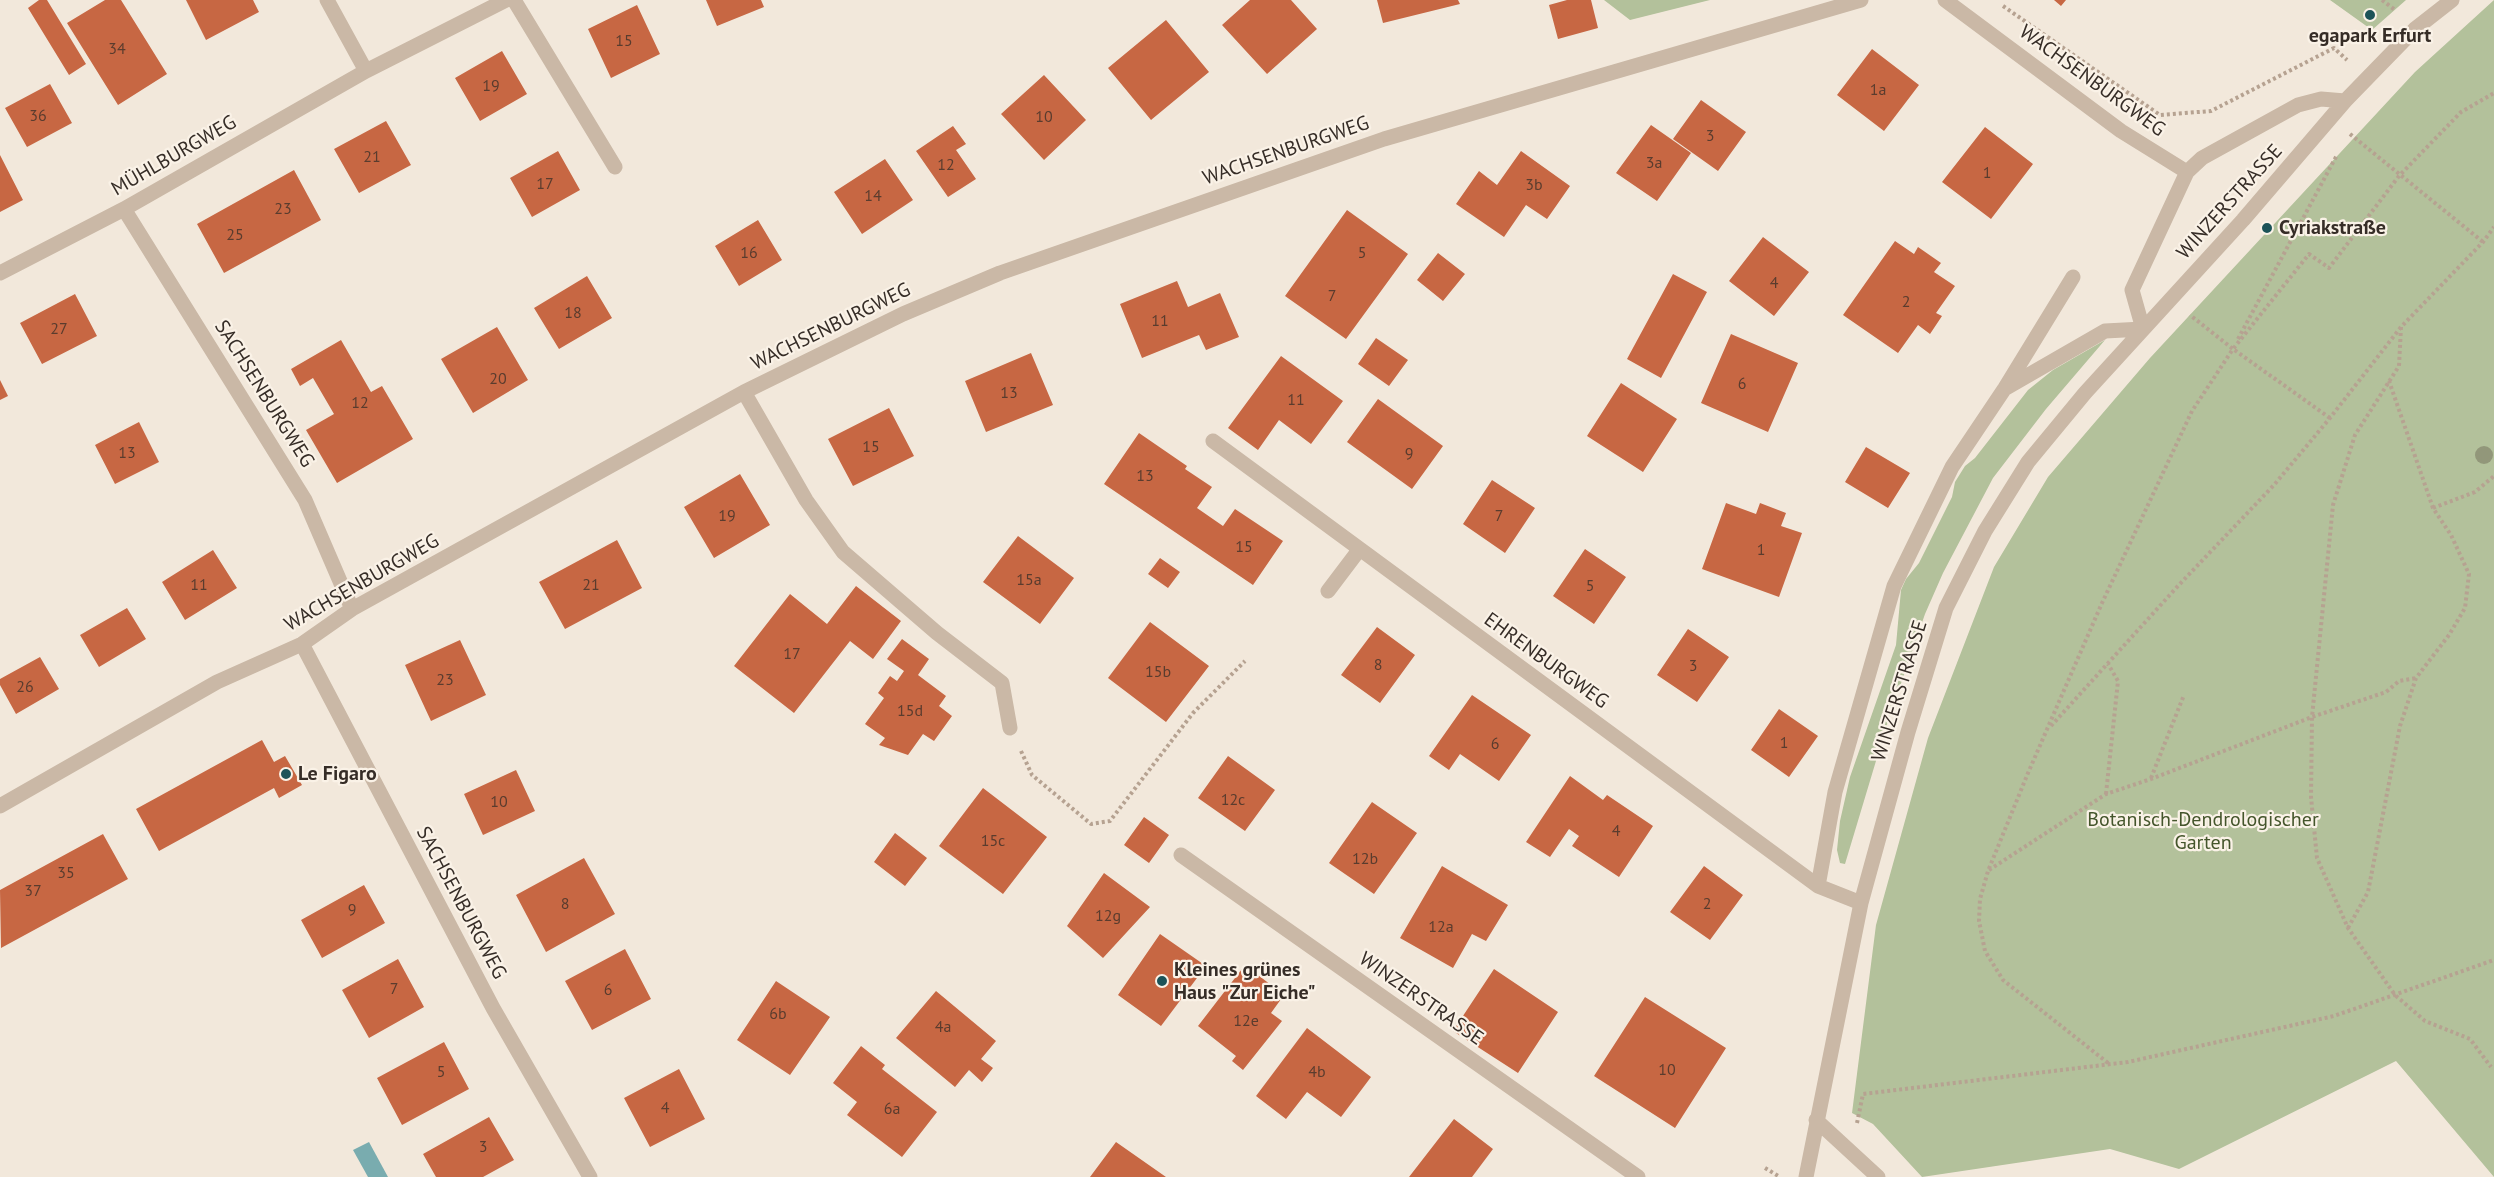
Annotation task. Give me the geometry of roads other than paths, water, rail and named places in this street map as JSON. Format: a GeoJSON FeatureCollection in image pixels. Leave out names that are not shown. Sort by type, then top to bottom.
{"type":"FeatureCollection","features":[{"type":"Feature","properties":{"kind":"street"},"geometry":{"type":"LineString","coordinates":[[327,0],[366,71]]}},
{"type":"Feature","properties":{"kind":"street","name":"MÜHLBURGWEG"},"geometry":{"type":"LineString","coordinates":[[0,273],[124,209],[366,71],[506,0]]}},
{"type":"Feature","properties":{"kind":"street"},"geometry":{"type":"LineString","coordinates":[[514,0],[615,167]]}},
{"type":"Feature","properties":{"kind":"street","name":"WACHSENBURGWEG"},"geometry":{"type":"LineString","coordinates":[[0,806],[217,681],[302,645],[352,609],[744,392],[903,314],[1000,273],[1384,139],[1860,0]]}},
{"type":"Feature","properties":{"kind":"street","name":"WACHSENBURGWEG"},"geometry":{"type":"LineString","coordinates":[[1945,0],[2121,131],[2187,171]]}},
{"type":"Feature","properties":{"kind":"street"},"geometry":{"type":"LineString","coordinates":[[2143,329],[2132,290],[2187,171],[2202,158],[2298,105],[2321,99],[2346,101],[2415,29],[2452,0]]}},
{"type":"Feature","properties":{"kind":"street","name":"WINZERSTRASSE"},"geometry":{"type":"LineString","coordinates":[[1806,1177],[1861,903],[1908,732],[1946,608],[1985,531],[2028,462],[2085,393],[2346,101]]}},
{"type":"Feature","properties":{"kind":"street","name":"SACHSENBURGWEG"},"geometry":{"type":"LineString","coordinates":[[124,209],[305,500],[352,609]]}},
{"type":"Feature","properties":{"kind":"street","name":"WINZERSTRASSE"},"geometry":{"type":"LineString","coordinates":[[1818,886],[1835,792],[1894,586],[1952,467],[2005,388],[2073,277]]}},
{"type":"Feature","properties":{"kind":"street","name":"WINZERSTRASSE"},"geometry":{"type":"LineString","coordinates":[[2005,388],[2105,331],[2143,329]]}},
{"type":"Feature","properties":{"kind":"street","name":"WACHSENBURGWEG"},"geometry":{"type":"LineString","coordinates":[[744,392],[806,500],[843,552],[937,633],[1002,683],[1010,728]]}},
{"type":"Feature","properties":{"kind":"street","name":"EHRENBURGWEG"},"geometry":{"type":"LineString","coordinates":[[1213,441],[1818,886],[1861,903]]}},
{"type":"Feature","properties":{"kind":"street"},"geometry":{"type":"LineString","coordinates":[[1328,591],[1359,550]]}},
{"type":"Feature","properties":{"kind":"street","name":"SACHSENBURGWEG"},"geometry":{"type":"LineString","coordinates":[[302,645],[493,1008],[590,1177]]}},
{"type":"Feature","properties":{"kind":"street","name":"WINZERSTRASSE"},"geometry":{"type":"LineString","coordinates":[[1181,855],[1638,1177]]}},
{"type":"Feature","properties":{"kind":"street"},"geometry":{"type":"LineString","coordinates":[[1816,1120],[1878,1177]]}},
{"type":"Feature","properties":{"kind":"water"},"geometry":{"type":"Polygon","coordinates":[[[369,1142],[388,1177],[368,1177],[353,1150],[369,1142]]]}},
{"type":"Feature","properties":{"kind":"place","name":"egapark Erfurt"},"geometry":{"type":"Point","coordinates":[2370,15]}},
{"type":"Feature","properties":{"kind":"place","name":"Cyriakstraße"},"geometry":{"type":"Point","coordinates":[2267,228]}},
{"type":"Feature","properties":{"kind":"place","name":"Le Figaro"},"geometry":{"type":"Point","coordinates":[286,774]}},
{"type":"Feature","properties":{"kind":"place","name":"Kleines grünes Haus \"Zur Eiche\""},"geometry":{"type":"Point","coordinates":[1162,981]}},
{"type":"Feature","properties":{"kind":"park label","name":"Botanisch-Dendrologischer Garten"},"geometry":{"type":"Point","coordinates":[2203,832]}}]}
